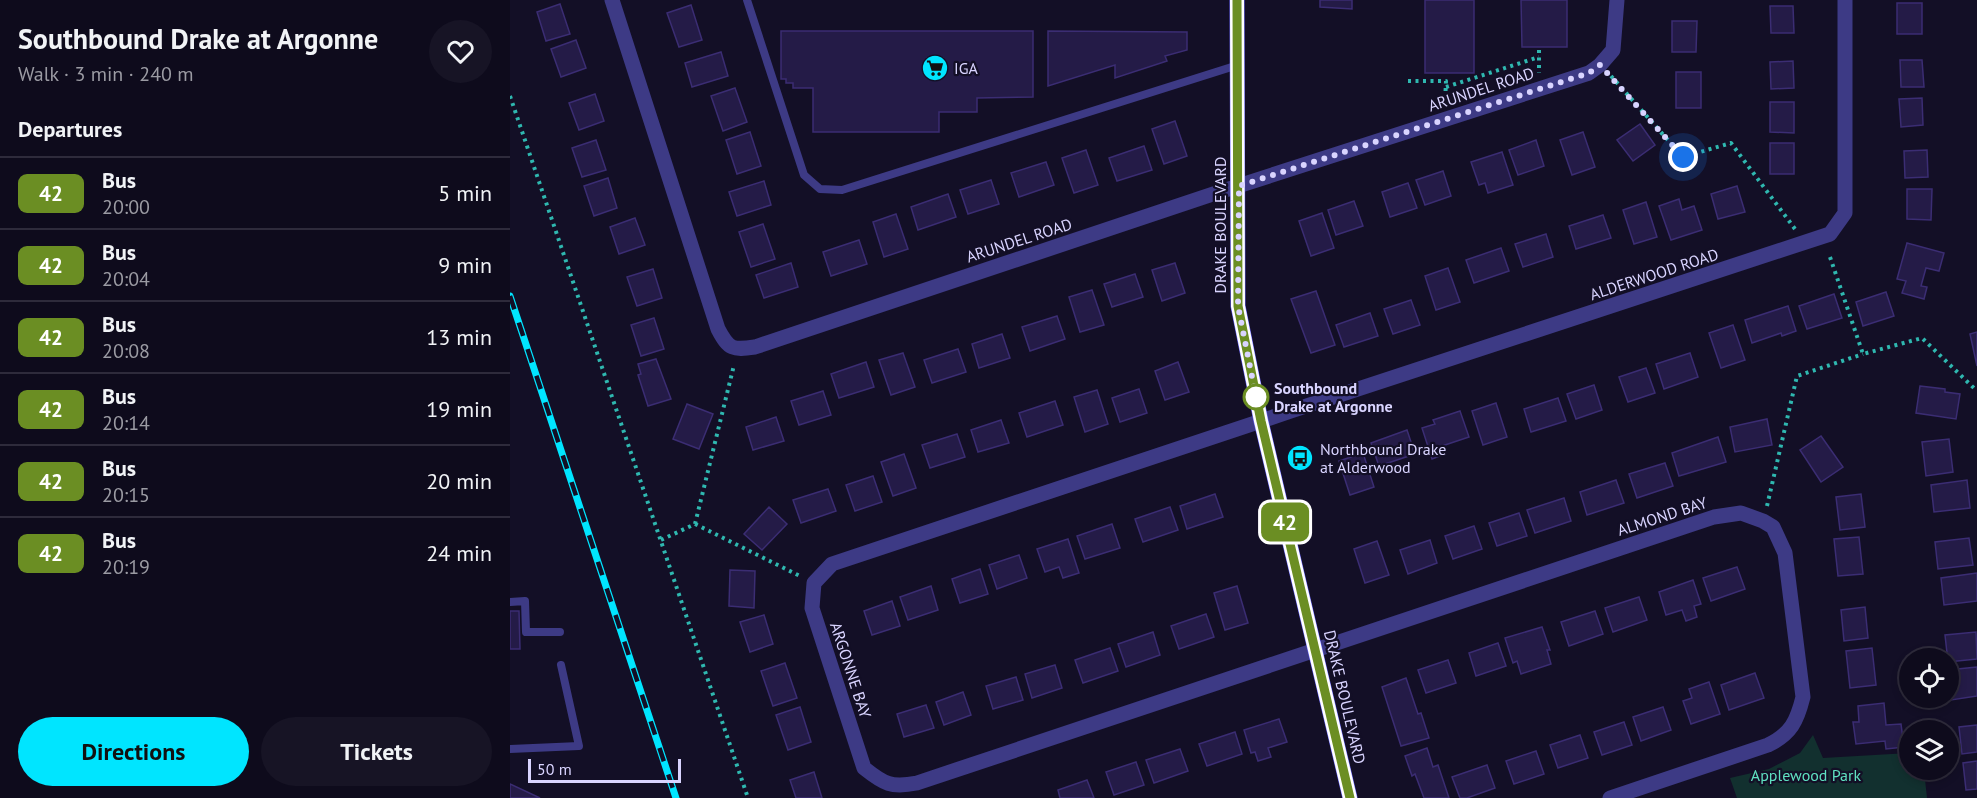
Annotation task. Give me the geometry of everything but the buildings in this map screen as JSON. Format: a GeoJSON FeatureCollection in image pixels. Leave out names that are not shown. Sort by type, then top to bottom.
{"type":"FeatureCollection","features":[{"type":"Feature","properties":{"kind":"street"},"geometry":{"type":"LineString","coordinates":[[612,0],[718,329],[726,344],[738,350]]}},
{"type":"Feature","properties":{"kind":"street","name":"DRAKE BOULEVARD"},"geometry":{"type":"LineString","coordinates":[[1237,0],[1238,306],[1261,421],[1350,798]]}},
{"type":"Feature","properties":{"kind":"street"},"geometry":{"type":"LineString","coordinates":[[1600,65],[1613,50],[1617,0]]}},
{"type":"Feature","properties":{"kind":"street","name":"ALDERWOOD ROAD"},"geometry":{"type":"LineString","coordinates":[[1261,421],[1830,234],[1845,213],[1845,0]]}},
{"type":"Feature","properties":{"kind":"street","name":"ARUNDEL ROAD"},"geometry":{"type":"LineString","coordinates":[[738,350],[755,348],[1239,186],[1589,73],[1600,65]]}},
{"type":"Feature","properties":{"kind":"street"},"geometry":{"type":"LineString","coordinates":[[814,583],[832,564],[1261,421]]}},
{"type":"Feature","properties":{"kind":"street","name":"ALMOND BAY"},"geometry":{"type":"LineString","coordinates":[[1315,651],[1714,517],[1741,513],[1763,521]]}},
{"type":"Feature","properties":{"kind":"street"},"geometry":{"type":"LineString","coordinates":[[1610,798],[1768,745],[1783,738],[1798,718],[1803,697],[1785,553],[1773,527],[1763,521]]}},
{"type":"Feature","properties":{"kind":"street","name":"ARGONNE BAY"},"geometry":{"type":"LineString","coordinates":[[814,583],[812,608],[864,768],[881,782],[899,787],[1315,651]]}},
{"type":"Feature","properties":{"kind":"lane"},"geometry":{"type":"LineString","coordinates":[[747,0],[804,175],[820,189],[842,190],[1238,65]]}},
{"type":"Feature","properties":{"kind":"lane"},"geometry":{"type":"LineString","coordinates":[[510,602],[525,601],[526,632],[560,632]]}},
{"type":"Feature","properties":{"kind":"lane"},"geometry":{"type":"LineString","coordinates":[[510,749],[579,746],[561,664]]}},
{"type":"Feature","properties":{"kind":"path"},"geometry":{"type":"LineString","coordinates":[[1446,87],[1539,57]]}},
{"type":"Feature","properties":{"kind":"path"},"geometry":{"type":"LineString","coordinates":[[1600,65],[1683,157],[1731,143],[1801,237]]}},
{"type":"Feature","properties":{"kind":"path"},"geometry":{"type":"LineString","coordinates":[[1408,81],[1446,81],[1445,119]]}},
{"type":"Feature","properties":{"kind":"path"},"geometry":{"type":"LineString","coordinates":[[510,96],[748,798]]}},
{"type":"Feature","properties":{"kind":"path"},"geometry":{"type":"LineString","coordinates":[[1830,256],[1863,354]]}},
{"type":"Feature","properties":{"kind":"path"},"geometry":{"type":"LineString","coordinates":[[1763,521],[1797,376],[1863,354],[1922,338],[1977,391]]}},
{"type":"Feature","properties":{"kind":"path"},"geometry":{"type":"LineString","coordinates":[[695,524],[738,350]]}},
{"type":"Feature","properties":{"kind":"path"},"geometry":{"type":"LineString","coordinates":[[661,540],[695,524]]}},
{"type":"Feature","properties":{"kind":"path"},"geometry":{"type":"LineString","coordinates":[[695,524],[814,583]]}},
{"type":"Feature","properties":{"kind":"green space","name":"Applewood Park"},"geometry":{"type":"Polygon","coordinates":[[[1813,735],[1823,758],[1899,754],[1899,780],[1925,780],[1927,798],[1737,798],[1730,778],[1769,769],[1800,753],[1813,735]]]}},
{"type":"Feature","properties":{"kind":"railway"},"geometry":{"type":"LineString","coordinates":[[510,296],[676,798]]}},
{"type":"Feature","properties":{"kind":"bus line","name":"42"},"geometry":{"type":"LineString","coordinates":[[1237,0],[1238,306],[1261,421],[1350,798]]}},
{"type":"Feature","properties":{"kind":"place","name":"IGA"},"geometry":{"type":"Point","coordinates":[935,68]}},
{"type":"Feature","properties":{"kind":"place","name":"Southbound Drake at Argonne"},"geometry":{"type":"Point","coordinates":[1256,397]}},
{"type":"Feature","properties":{"kind":"place","name":"Northbound Drake at Alderwood"},"geometry":{"type":"Point","coordinates":[1300,458]}},
{"type":"Feature","properties":{"kind":"route"},"geometry":{"type":"LineString","coordinates":[[1256,397],[1238,306],[1239,186],[1589,73],[1600,65],[1683,157]]}}]}
